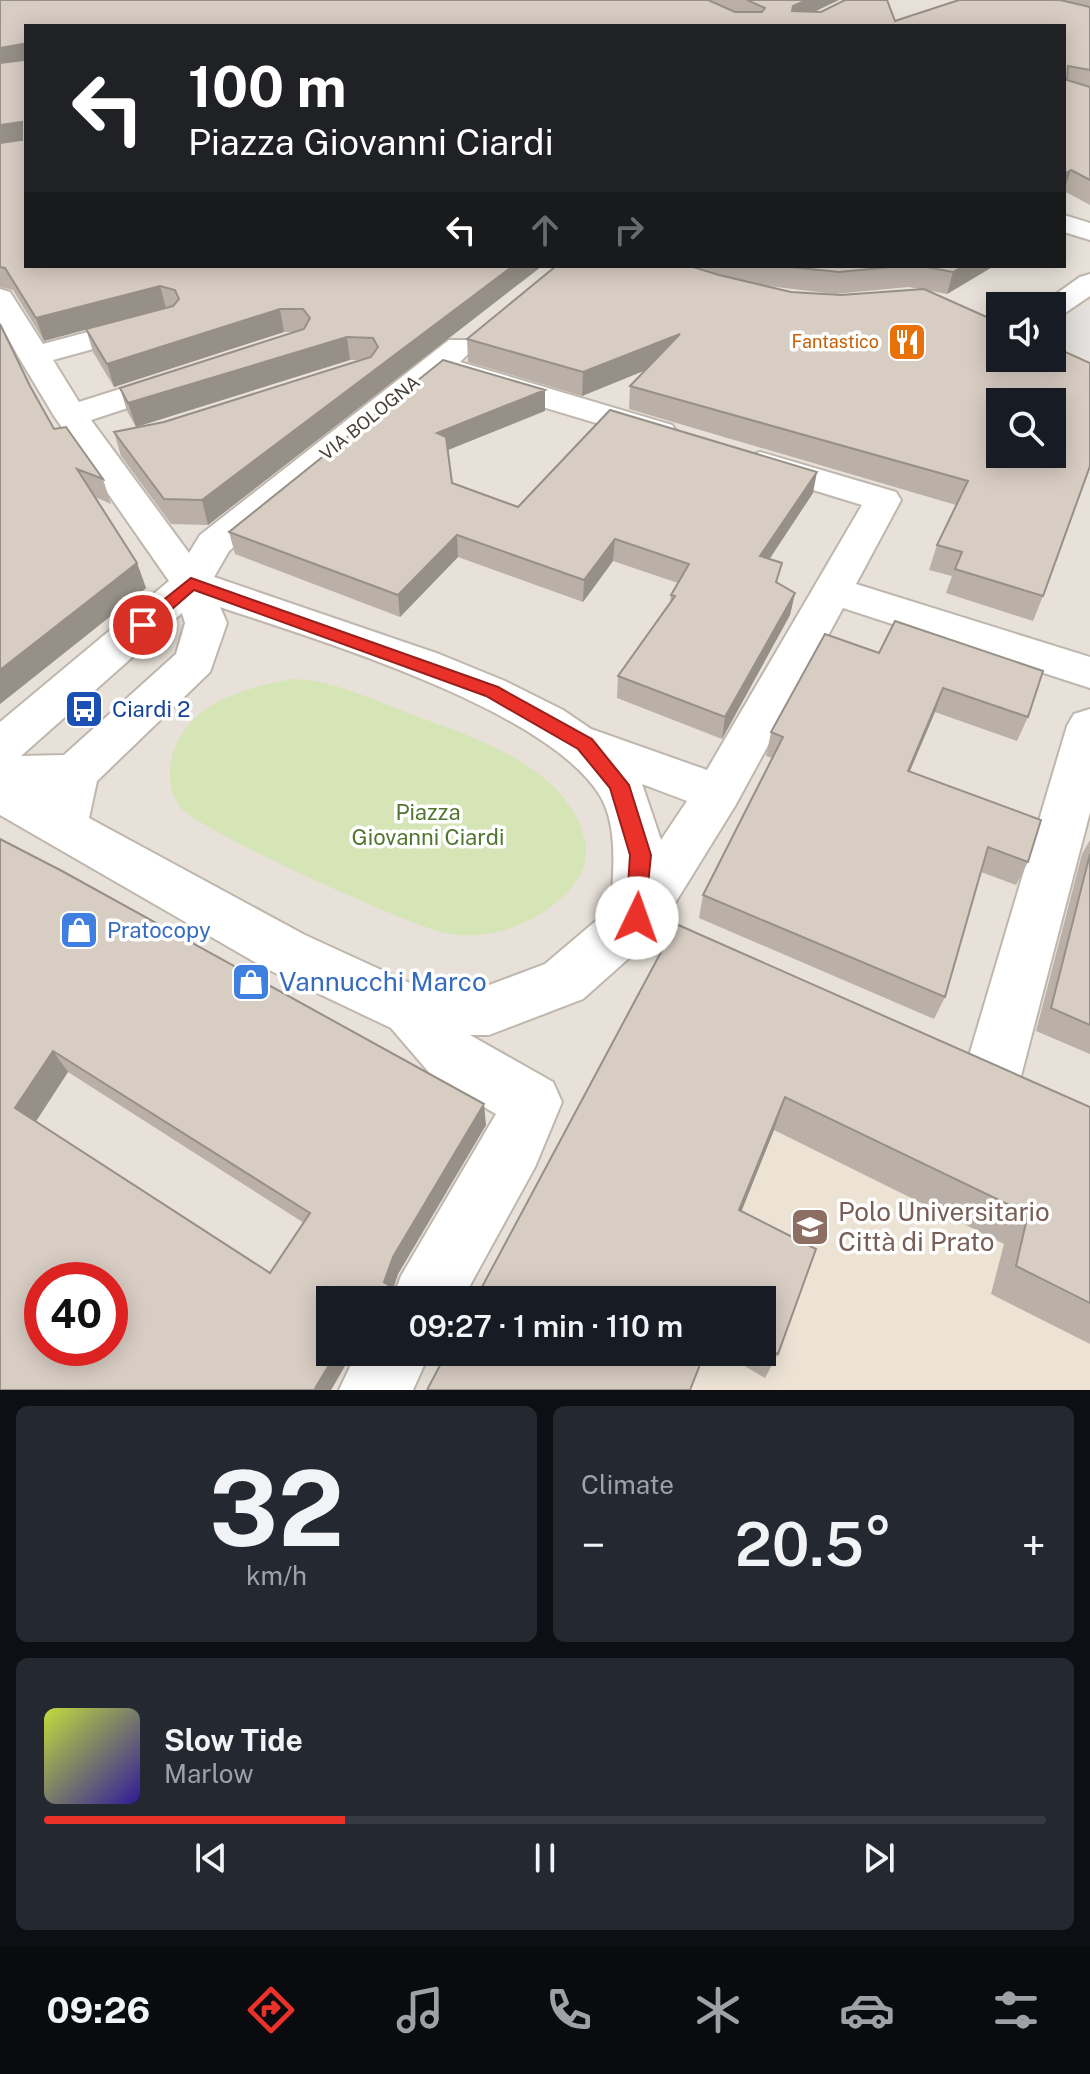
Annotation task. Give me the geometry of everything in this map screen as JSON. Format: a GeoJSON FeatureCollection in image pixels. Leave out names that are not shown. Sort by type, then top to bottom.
{"type":"FeatureCollection","features":[{"type":"Feature","properties":{"kind":"street"},"geometry":{"type":"LineString","coordinates":[[1066,224],[1090,232]]}},
{"type":"Feature","properties":{"kind":"street"},"geometry":{"type":"LineString","coordinates":[[1066,299],[1090,283]]}},
{"type":"Feature","properties":{"kind":"street"},"geometry":{"type":"LineString","coordinates":[[0,298],[71,416],[199,603],[195,661],[75,773],[63,826]]}},
{"type":"Feature","properties":{"kind":"street"},"geometry":{"type":"LineString","coordinates":[[34,356],[167,320]]}},
{"type":"Feature","properties":{"kind":"street","name":"VIA BOLOGNA"},"geometry":{"type":"LineString","coordinates":[[199,603],[214,544],[403,386],[483,329]]}},
{"type":"Feature","properties":{"kind":"street"},"geometry":{"type":"LineString","coordinates":[[436,365],[689,441]]}},
{"type":"Feature","properties":{"kind":"street"},"geometry":{"type":"LineString","coordinates":[[71,416],[206,372]]}},
{"type":"Feature","properties":{"kind":"street"},"geometry":{"type":"LineString","coordinates":[[93,448],[132,441]]}},
{"type":"Feature","properties":{"kind":"street"},"geometry":{"type":"LineString","coordinates":[[411,1010],[489,1010],[564,982],[658,928],[718,793],[883,500],[734,455]]}},
{"type":"Feature","properties":{"kind":"street"},"geometry":{"type":"LineString","coordinates":[[833,591],[1090,673]]}},
{"type":"Feature","properties":{"kind":"street"},"geometry":{"type":"LineString","coordinates":[[0,748],[199,603],[343,635],[492,691],[585,744],[718,793]]}},
{"type":"Feature","properties":{"kind":"street"},"geometry":{"type":"LineString","coordinates":[[992,1076],[1090,726]]}},
{"type":"Feature","properties":{"kind":"street"},"geometry":{"type":"LineString","coordinates":[[585,744],[619,785],[658,928]]}},
{"type":"Feature","properties":{"kind":"street"},"geometry":{"type":"LineString","coordinates":[[0,774],[75,773]]}},
{"type":"Feature","properties":{"kind":"street"},"geometry":{"type":"LineString","coordinates":[[0,792],[286,952],[411,1010],[453,1058],[532,1102],[513,1146],[433,1286]]}},
{"type":"Feature","properties":{"kind":"street"},"geometry":{"type":"LineString","coordinates":[[374,1390],[388,1366]]}},
{"type":"Feature","properties":{"kind":"shaded area"},"geometry":{"type":"Polygon","coordinates":[[[0,0],[1090,0],[1090,1390],[0,1390],[0,0]]]}},
{"type":"Feature","properties":{"kind":"shaded area"},"geometry":{"type":"Polygon","coordinates":[[[1090,304],[1090,359],[1066,349],[1066,319],[1090,304]]]}},
{"type":"Feature","properties":{"kind":"shaded area","name":"Polo Universitario Città di Prato"},"geometry":{"type":"Polygon","coordinates":[[[672,957],[1090,1155],[1090,1390],[445,1390],[458,1366],[776,1366],[776,1286],[758,1286],[672,957]]]}},
{"type":"Feature","properties":{"kind":"green space","name":"Piazza Giovanni Ciardi"},"geometry":{"type":"Polygon","coordinates":[[[293,679],[308,680],[365,696],[486,744],[536,772],[557,790],[573,812],[584,837],[585,860],[578,879],[555,904],[521,924],[482,935],[455,935],[420,925],[304,875],[224,836],[180,807],[172,791],[170,767],[178,741],[188,725],[202,712],[236,694],[293,679]]]}},
{"type":"Feature","properties":{"kind":"building"},"geometry":{"type":"Polygon","coordinates":[[[0,0],[708,0],[735,12],[762,12],[765,8],[747,0],[807,0],[793,6],[792,11],[821,12],[845,0],[887,0],[895,21],[959,0],[1060,0],[1090,7],[1090,70],[1068,66],[1067,80],[1090,87],[1090,180],[1071,170],[1066,173],[1066,24],[24,24],[24,268],[510,268],[202,500],[164,499],[114,432],[164,422],[371,357],[378,347],[373,338],[347,337],[128,403],[120,388],[304,329],[310,318],[303,309],[280,309],[107,364],[86,329],[173,306],[179,299],[175,290],[160,286],[36,318],[5,268],[0,267],[0,143],[22,140],[22,122],[0,125],[0,63],[23,60],[23,44],[0,48],[0,0]]]}},
{"type":"Feature","properties":{"kind":"building"},"geometry":{"type":"Polygon","coordinates":[[[554,268],[696,268],[791,292],[841,295],[924,289],[986,317],[986,372],[1066,372],[1066,352],[1090,363],[1090,466],[1043,596],[955,569],[962,552],[937,545],[968,481],[630,386],[680,334],[583,372],[467,339],[554,268]]]}},
{"type":"Feature","properties":{"kind":"building"},"geometry":{"type":"Polygon","coordinates":[[[800,268],[880,268],[839,272],[800,268]]]}},
{"type":"Feature","properties":{"kind":"building"},"geometry":{"type":"Polygon","coordinates":[[[931,268],[960,268],[953,272],[931,268]]]}},
{"type":"Feature","properties":{"kind":"building"},"geometry":{"type":"Polygon","coordinates":[[[0,324],[54,429],[66,427],[103,479],[77,469],[137,563],[0,670],[0,324]]]}},
{"type":"Feature","properties":{"kind":"building"},"geometry":{"type":"Polygon","coordinates":[[[443,360],[545,390],[437,433],[446,437],[452,483],[518,507],[610,410],[817,472],[760,556],[782,563],[776,582],[795,593],[725,717],[618,676],[675,596],[671,595],[689,564],[615,539],[584,580],[457,535],[398,595],[229,532],[443,360]]]}},
{"type":"Feature","properties":{"kind":"building"},"geometry":{"type":"Polygon","coordinates":[[[895,621],[1043,671],[1028,717],[943,688],[908,771],[1041,820],[1028,862],[988,847],[945,997],[703,895],[783,737],[771,732],[825,634],[879,653],[895,621]]]}},
{"type":"Feature","properties":{"kind":"building"},"geometry":{"type":"Polygon","coordinates":[[[0,839],[484,1104],[393,1257],[384,1282],[390,1286],[316,1286],[316,1366],[329,1366],[314,1390],[0,1390],[0,839]],[[53,1051],[15,1108],[270,1273],[310,1213],[53,1051]]]}},
{"type":"Feature","properties":{"kind":"building"},"geometry":{"type":"Polygon","coordinates":[[[1090,854],[1090,1025],[1051,1008],[1090,854]]]}},
{"type":"Feature","properties":{"kind":"building"},"geometry":{"type":"Polygon","coordinates":[[[676,924],[1090,1107],[1090,1303],[1016,1266],[1028,1214],[785,1097],[739,1210],[816,1249],[778,1354],[776,1286],[482,1286],[676,924]]]}},
{"type":"Feature","properties":{"kind":"building"},"geometry":{"type":"Polygon","coordinates":[[[440,1366],[699,1366],[690,1390],[427,1390],[440,1366]]]}},
{"type":"Feature","properties":{"kind":"place","name":"Fantastico"},"geometry":{"type":"Point","coordinates":[907,342]}},
{"type":"Feature","properties":{"kind":"place","name":"Ciardi 2"},"geometry":{"type":"Point","coordinates":[84,709]}},
{"type":"Feature","properties":{"kind":"place","name":"Pratocopy"},"geometry":{"type":"Point","coordinates":[79,930]}},
{"type":"Feature","properties":{"kind":"place","name":"Vannucchi Marco"},"geometry":{"type":"Point","coordinates":[251,982]}},
{"type":"Feature","properties":{"kind":"place","name":"Polo Universitario Città di Prato"},"geometry":{"type":"Point","coordinates":[810,1227]}},
{"type":"Feature","properties":{"kind":"route"},"geometry":{"type":"LineString","coordinates":[[143,625],[191,583],[492,691],[585,744],[619,785],[640,855],[637,918]]}}]}
